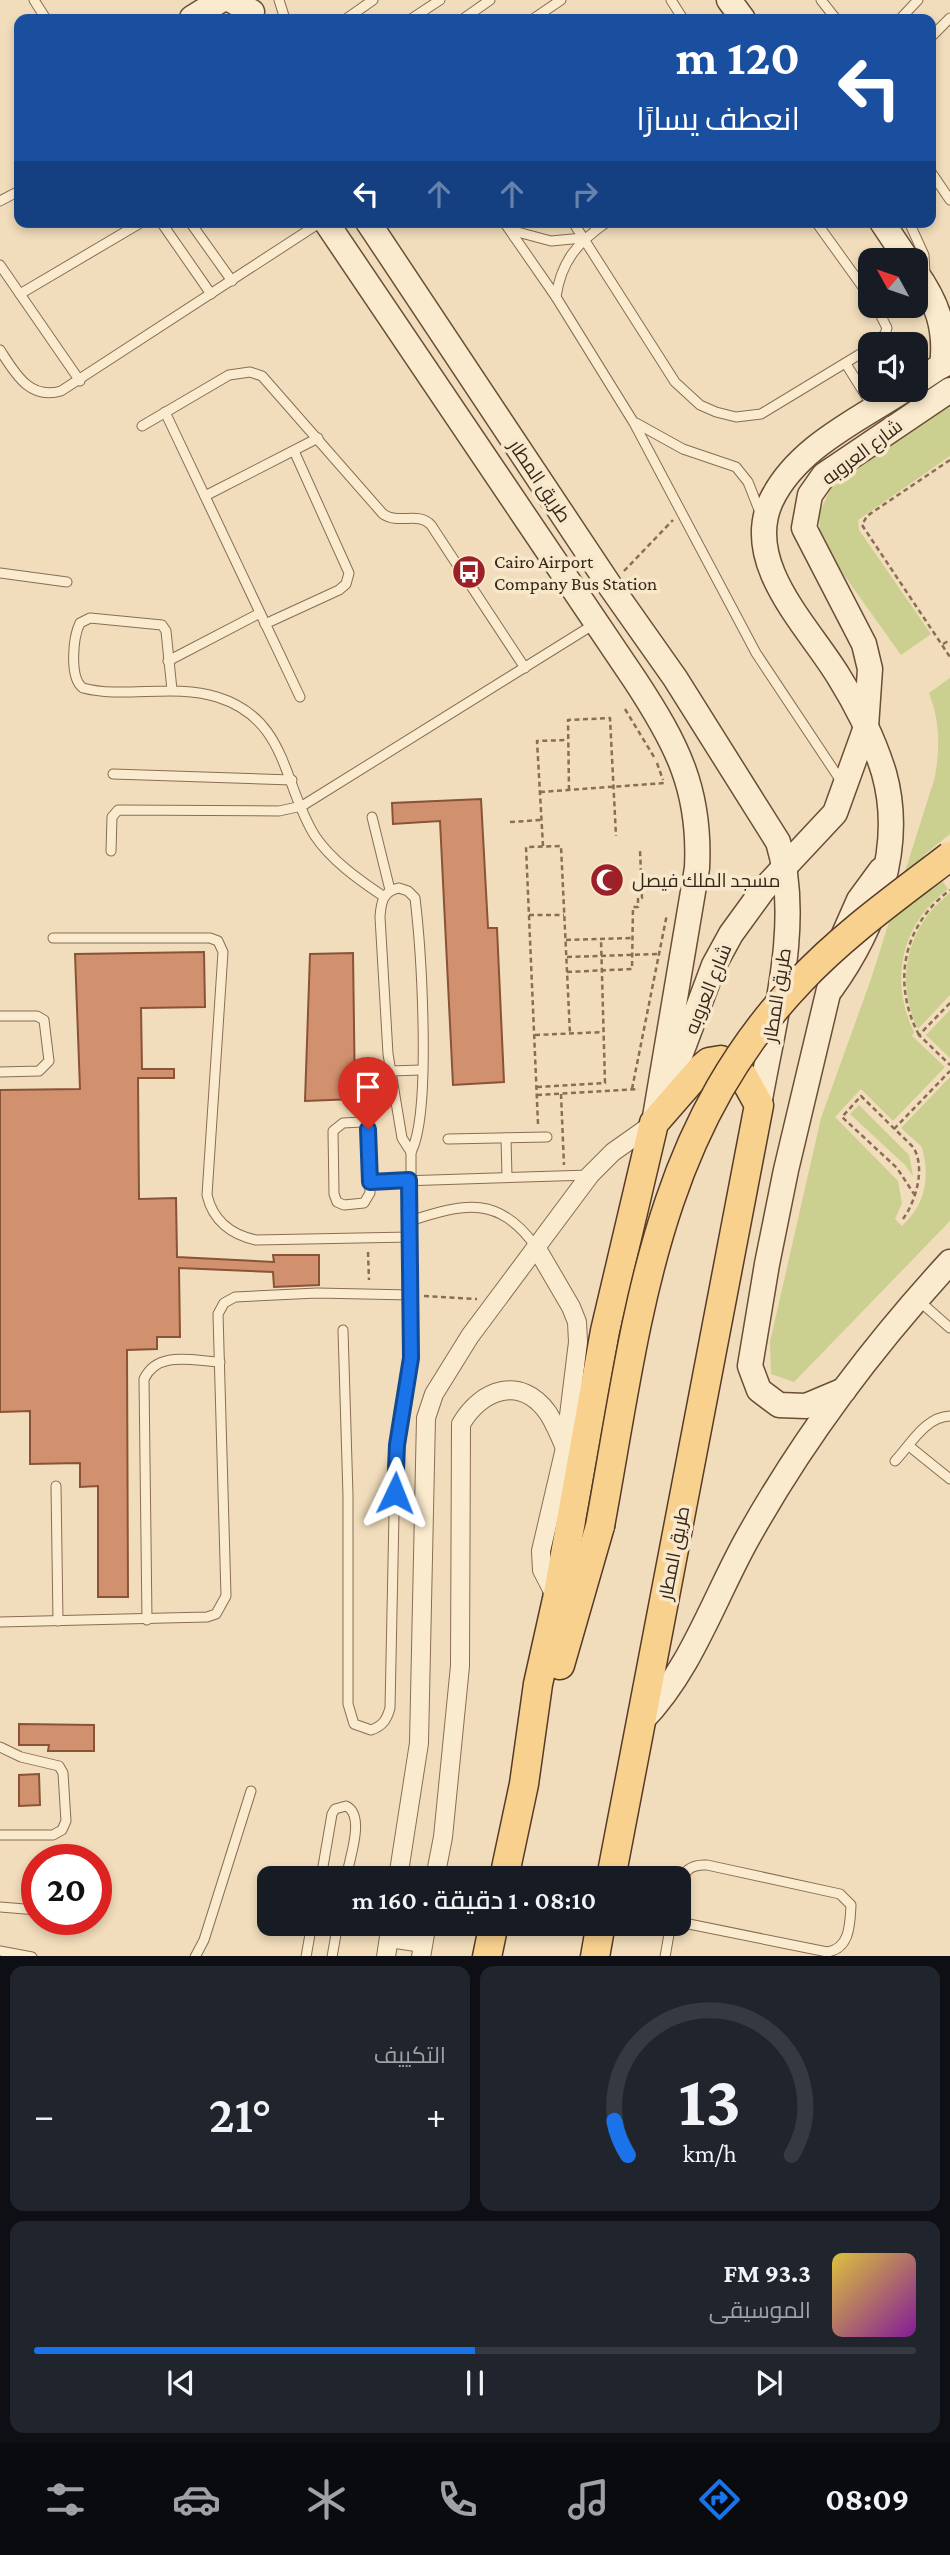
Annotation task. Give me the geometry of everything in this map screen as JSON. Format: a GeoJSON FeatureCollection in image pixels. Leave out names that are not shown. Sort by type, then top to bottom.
{"type":"FeatureCollection","features":[{"type":"Feature","properties":{"kind":"main road"},"geometry":{"type":"LineString","coordinates":[[189,14],[221,0]]}},
{"type":"Feature","properties":{"kind":"main road"},"geometry":{"type":"LineString","coordinates":[[231,0],[252,11]]}},
{"type":"Feature","properties":{"kind":"main road","name":"طريق المطار"},"geometry":{"type":"LineString","coordinates":[[327,228],[635,680],[676,751],[690,785],[699,828],[697,868],[671,956],[660,1087],[654,1123],[606,1331],[538,1684],[524,1784],[507,1866]]}},
{"type":"Feature","properties":{"kind":"main road","name":"طريق المطار"},"geometry":{"type":"LineString","coordinates":[[372,228],[765,818],[785,864],[788,887],[786,940],[759,1105],[613,1866]]}},
{"type":"Feature","properties":{"kind":"main road"},"geometry":{"type":"LineString","coordinates":[[886,228],[899,248]]}},
{"type":"Feature","properties":{"kind":"main road"},"geometry":{"type":"LineString","coordinates":[[928,295],[944,328],[946,363],[928,375]]}},
{"type":"Feature","properties":{"kind":"main road","name":"شارع العروبه"},"geometry":{"type":"LineString","coordinates":[[654,1123],[715,965],[730,934],[785,864],[828,822],[846,789],[866,727],[870,669],[864,644],[804,528],[804,512],[810,495],[824,475],[950,390]]}},
{"type":"Feature","properties":{"kind":"main road","name":"شارع العروبه"},"geometry":{"type":"LineString","coordinates":[[764,524],[776,493],[801,460],[886,402]]}},
{"type":"Feature","properties":{"kind":"main road"},"geometry":{"type":"LineString","coordinates":[[764,524],[770,565],[780,587],[840,679],[866,727],[884,774],[890,828],[883,886],[867,929],[831,989],[786,1170],[766,1264],[750,1366],[759,1390],[779,1405],[806,1405],[844,1390]]}},
{"type":"Feature","properties":{"kind":"main road"},"geometry":{"type":"LineString","coordinates":[[582,599],[609,585]]}},
{"type":"Feature","properties":{"kind":"main road"},"geometry":{"type":"LineString","coordinates":[[635,680],[662,660]]}},
{"type":"Feature","properties":{"kind":"main road"},"geometry":{"type":"LineString","coordinates":[[524,1784],[600,1526],[655,1240],[670,1193],[711,1102],[766,1020],[798,982],[872,915],[950,856]]}},
{"type":"Feature","properties":{"kind":"main road"},"geometry":{"type":"LineString","coordinates":[[654,1123],[696,1074],[715,1060],[728,1062],[736,1068],[759,1105]]}},
{"type":"Feature","properties":{"kind":"main road"},"geometry":{"type":"LineString","coordinates":[[642,1720],[680,1672],[747,1539],[804,1447],[844,1390],[950,1262]]}},
{"type":"Feature","properties":{"kind":"main road"},"geometry":{"type":"LineString","coordinates":[[487,1956],[491,1936]]}},
{"type":"Feature","properties":{"kind":"main road"},"geometry":{"type":"LineString","coordinates":[[594,1956],[598,1936]]}},
{"type":"Feature","properties":{"kind":"street"},"geometry":{"type":"LineString","coordinates":[[400,1866],[419,1743],[426,1418],[444,1377],[590,1175],[613,1152],[654,1123]]}},
{"type":"Feature","properties":{"kind":"street"},"geometry":{"type":"LineString","coordinates":[[536,1248],[563,1292],[577,1322],[578,1356],[565,1448],[541,1561],[556,1599]]}},
{"type":"Feature","properties":{"kind":"street"},"geometry":{"type":"LineString","coordinates":[[437,1866],[444,1824],[460,1666],[461,1424],[470,1409],[485,1396],[502,1389],[519,1392],[547,1411],[565,1448]]}},
{"type":"Feature","properties":{"kind":"street"},"geometry":{"type":"LineString","coordinates":[[386,1956],[389,1936]]}},
{"type":"Feature","properties":{"kind":"street"},"geometry":{"type":"LineString","coordinates":[[398,1936],[422,1950]]}},
{"type":"Feature","properties":{"kind":"lane"},"geometry":{"type":"LineString","coordinates":[[280,3],[291,0]]}},
{"type":"Feature","properties":{"kind":"lane"},"geometry":{"type":"LineString","coordinates":[[353,14],[373,0]]}},
{"type":"Feature","properties":{"kind":"lane"},"geometry":{"type":"LineString","coordinates":[[419,14],[440,0]]}},
{"type":"Feature","properties":{"kind":"lane"},"geometry":{"type":"LineString","coordinates":[[540,14],[561,0]]}},
{"type":"Feature","properties":{"kind":"lane"},"geometry":{"type":"LineString","coordinates":[[821,0],[832,14]]}},
{"type":"Feature","properties":{"kind":"lane"},"geometry":{"type":"LineString","coordinates":[[905,14],[918,0]]}},
{"type":"Feature","properties":{"kind":"lane"},"geometry":{"type":"LineString","coordinates":[[469,14],[486,1]]}},
{"type":"Feature","properties":{"kind":"lane"},"geometry":{"type":"LineString","coordinates":[[936,32],[950,18]]}},
{"type":"Feature","properties":{"kind":"lane"},"geometry":{"type":"LineString","coordinates":[[936,179],[950,200]]}},
{"type":"Feature","properties":{"kind":"lane"},"geometry":{"type":"LineString","coordinates":[[20,294],[132,228]]}},
{"type":"Feature","properties":{"kind":"lane"},"geometry":{"type":"LineString","coordinates":[[165,228],[211,294]]}},
{"type":"Feature","properties":{"kind":"lane"},"geometry":{"type":"LineString","coordinates":[[194,228],[232,281]]}},
{"type":"Feature","properties":{"kind":"lane"},"geometry":{"type":"LineString","coordinates":[[0,350],[20,380],[38,392],[50,394],[80,381],[314,228]]}},
{"type":"Feature","properties":{"kind":"lane"},"geometry":{"type":"LineString","coordinates":[[508,228],[556,297],[634,423],[756,653],[846,789]]}},
{"type":"Feature","properties":{"kind":"lane"},"geometry":{"type":"LineString","coordinates":[[513,228],[551,241],[583,238]]}},
{"type":"Feature","properties":{"kind":"lane"},"geometry":{"type":"LineString","coordinates":[[577,228],[675,382],[700,405],[736,417],[761,414],[858,356]]}},
{"type":"Feature","properties":{"kind":"lane"},"geometry":{"type":"LineString","coordinates":[[556,297],[566,261],[583,238],[598,228]]}},
{"type":"Feature","properties":{"kind":"lane"},"geometry":{"type":"LineString","coordinates":[[820,228],[858,280]]}},
{"type":"Feature","properties":{"kind":"lane"},"geometry":{"type":"LineString","coordinates":[[912,228],[920,248]]}},
{"type":"Feature","properties":{"kind":"lane"},"geometry":{"type":"LineString","coordinates":[[0,265],[80,381]]}},
{"type":"Feature","properties":{"kind":"lane"},"geometry":{"type":"LineString","coordinates":[[846,364],[874,410]]}},
{"type":"Feature","properties":{"kind":"lane"},"geometry":{"type":"LineString","coordinates":[[142,426],[229,375],[250,372],[271,383],[383,514],[395,520],[421,518],[431,525],[525,668]]}},
{"type":"Feature","properties":{"kind":"lane"},"geometry":{"type":"LineString","coordinates":[[165,412],[300,697]]}},
{"type":"Feature","properties":{"kind":"lane"},"geometry":{"type":"LineString","coordinates":[[634,423],[683,449],[736,467],[748,481],[764,524]]}},
{"type":"Feature","properties":{"kind":"lane"},"geometry":{"type":"LineString","coordinates":[[205,496],[318,438]]}},
{"type":"Feature","properties":{"kind":"lane"},"geometry":{"type":"LineString","coordinates":[[265,624],[339,590],[346,584],[349,573],[294,451]]}},
{"type":"Feature","properties":{"kind":"lane"},"geometry":{"type":"LineString","coordinates":[[0,573],[67,582]]}},
{"type":"Feature","properties":{"kind":"lane"},"geometry":{"type":"LineString","coordinates":[[169,661],[260,612]]}},
{"type":"Feature","properties":{"kind":"lane"},"geometry":{"type":"LineString","coordinates":[[172,690],[166,631],[159,623],[90,618],[80,623],[77,629],[75,674],[83,688],[172,690],[217,697],[250,712],[268,732],[323,845],[355,876],[387,893]]}},
{"type":"Feature","properties":{"kind":"lane"},"geometry":{"type":"LineString","coordinates":[[111,851],[112,817],[118,810],[279,811],[302,806],[597,622]]}},
{"type":"Feature","properties":{"kind":"lane"},"geometry":{"type":"LineString","coordinates":[[113,774],[292,780]]}},
{"type":"Feature","properties":{"kind":"lane"},"geometry":{"type":"LineString","coordinates":[[372,817],[387,893],[380,918],[390,1071],[402,1138],[411,1152]]}},
{"type":"Feature","properties":{"kind":"lane"},"geometry":{"type":"LineString","coordinates":[[342,1330],[348,1496],[348,1704],[354,1724],[371,1730],[380,1727],[390,1707],[395,1466],[411,1358],[409,1180],[411,1152],[421,1123],[423,1032],[415,898],[408,891],[399,888],[387,893]]}},
{"type":"Feature","properties":{"kind":"lane"},"geometry":{"type":"LineString","coordinates":[[53,938],[210,938],[218,942],[223,952],[207,1195],[209,1206],[227,1228],[240,1237],[256,1240],[410,1237]]}},
{"type":"Feature","properties":{"kind":"lane"},"geometry":{"type":"LineString","coordinates":[[0,1016],[37,1016],[44,1020],[49,1061],[39,1071],[0,1072]]}},
{"type":"Feature","properties":{"kind":"lane"},"geometry":{"type":"LineString","coordinates":[[390,1071],[421,1070]]}},
{"type":"Feature","properties":{"kind":"lane"},"geometry":{"type":"LineString","coordinates":[[362,1122],[367,1126],[370,1182],[369,1198],[364,1203],[344,1205],[337,1202],[333,1137],[339,1124],[362,1122]]}},
{"type":"Feature","properties":{"kind":"lane"},"geometry":{"type":"LineString","coordinates":[[448,1139],[543,1137]]}},
{"type":"Feature","properties":{"kind":"lane"},"geometry":{"type":"LineString","coordinates":[[506,1138],[507,1177]]}},
{"type":"Feature","properties":{"kind":"lane"},"geometry":{"type":"LineString","coordinates":[[370,1182],[590,1175]]}},
{"type":"Feature","properties":{"kind":"lane"},"geometry":{"type":"LineString","coordinates":[[410,1221],[450,1208],[478,1206],[511,1217],[536,1248]]}},
{"type":"Feature","properties":{"kind":"lane"},"geometry":{"type":"LineString","coordinates":[[0,1622],[207,1618],[216,1614],[226,1596],[218,1314],[229,1300],[317,1293],[411,1295]]}},
{"type":"Feature","properties":{"kind":"lane"},"geometry":{"type":"LineString","coordinates":[[917,1299],[950,1328]]}},
{"type":"Feature","properties":{"kind":"lane"},"geometry":{"type":"LineString","coordinates":[[147,1620],[144,1379],[155,1363],[165,1359],[220,1362]]}},
{"type":"Feature","properties":{"kind":"lane"},"geometry":{"type":"LineString","coordinates":[[895,1461],[933,1419],[950,1416]]}},
{"type":"Feature","properties":{"kind":"lane"},"geometry":{"type":"LineString","coordinates":[[909,1446],[950,1479]]}},
{"type":"Feature","properties":{"kind":"lane"},"geometry":{"type":"LineString","coordinates":[[56,1486],[58,1621]]}},
{"type":"Feature","properties":{"kind":"lane"},"geometry":{"type":"LineString","coordinates":[[0,1747],[20,1757],[59,1766],[63,1773],[66,1821],[62,1830],[54,1835],[0,1835]]}},
{"type":"Feature","properties":{"kind":"lane"},"geometry":{"type":"LineString","coordinates":[[195,1956],[204,1940],[251,1791]]}},
{"type":"Feature","properties":{"kind":"lane"},"geometry":{"type":"LineString","coordinates":[[323,1866],[332,1814],[335,1809],[346,1806],[356,1817],[348,1866]]}},
{"type":"Feature","properties":{"kind":"lane"},"geometry":{"type":"LineString","coordinates":[[691,1868],[708,1866],[839,1894],[851,1905],[846,1940],[835,1951],[827,1952],[691,1924]]}},
{"type":"Feature","properties":{"kind":"lane"},"geometry":{"type":"LineString","coordinates":[[0,1907],[21,1909]]}},
{"type":"Feature","properties":{"kind":"lane"},"geometry":{"type":"LineString","coordinates":[[306,1956],[310,1936]]}},
{"type":"Feature","properties":{"kind":"lane"},"geometry":{"type":"LineString","coordinates":[[332,1956],[336,1936]]}},
{"type":"Feature","properties":{"kind":"lane"},"geometry":{"type":"LineString","coordinates":[[664,1956],[668,1936]]}},
{"type":"Feature","properties":{"kind":"lane"},"geometry":{"type":"LineString","coordinates":[[0,1951],[32,1956]]}},
{"type":"Feature","properties":{"kind":"path"},"geometry":{"type":"LineString","coordinates":[[950,460],[864,518],[862,525],[950,657]]}},
{"type":"Feature","properties":{"kind":"path"},"geometry":{"type":"LineString","coordinates":[[609,585],[681,510]]}},
{"type":"Feature","properties":{"kind":"path"},"geometry":{"type":"LineString","coordinates":[[943,645],[950,639]]}},
{"type":"Feature","properties":{"kind":"path"},"geometry":{"type":"LineString","coordinates":[[625,709],[654,758],[667,792]]}},
{"type":"Feature","properties":{"kind":"path"},"geometry":{"type":"LineString","coordinates":[[569,790],[568,720],[610,718],[616,836]]}},
{"type":"Feature","properties":{"kind":"path"},"geometry":{"type":"LineString","coordinates":[[543,846],[537,741],[568,740]]}},
{"type":"Feature","properties":{"kind":"path"},"geometry":{"type":"LineString","coordinates":[[540,792],[665,783]]}},
{"type":"Feature","properties":{"kind":"path"},"geometry":{"type":"LineString","coordinates":[[510,822],[541,820]]}},
{"type":"Feature","properties":{"kind":"path"},"geometry":{"type":"LineString","coordinates":[[543,1137],[537,1095],[526,847],[561,846],[570,1034]]}},
{"type":"Feature","properties":{"kind":"path"},"geometry":{"type":"LineString","coordinates":[[567,972],[632,969],[633,907],[638,907],[638,898],[642,898],[640,850]]}},
{"type":"Feature","properties":{"kind":"path"},"geometry":{"type":"LineString","coordinates":[[950,890],[926,912],[905,955],[906,1005],[919,1035],[950,1065]]}},
{"type":"Feature","properties":{"kind":"path"},"geometry":{"type":"LineString","coordinates":[[632,1089],[671,956],[668,908]]}},
{"type":"Feature","properties":{"kind":"path"},"geometry":{"type":"LineString","coordinates":[[529,915],[565,915]]}},
{"type":"Feature","properties":{"kind":"path"},"geometry":{"type":"LineString","coordinates":[[566,940],[632,938]]}},
{"type":"Feature","properties":{"kind":"path"},"geometry":{"type":"LineString","coordinates":[[537,1087],[605,1083],[601,939]]}},
{"type":"Feature","properties":{"kind":"path"},"geometry":{"type":"LineString","coordinates":[[566,957],[632,953],[671,956]]}},
{"type":"Feature","properties":{"kind":"path"},"geometry":{"type":"LineString","coordinates":[[919,1035],[950,1003]]}},
{"type":"Feature","properties":{"kind":"path"},"geometry":{"type":"LineString","coordinates":[[535,1035],[603,1032]]}},
{"type":"Feature","properties":{"kind":"path"},"geometry":{"type":"LineString","coordinates":[[894,1129],[950,1070]]}},
{"type":"Feature","properties":{"kind":"path"},"geometry":{"type":"LineString","coordinates":[[537,1095],[660,1087]]}},
{"type":"Feature","properties":{"kind":"path"},"geometry":{"type":"LineString","coordinates":[[561,1093],[565,1175]]}},
{"type":"Feature","properties":{"kind":"path"},"geometry":{"type":"LineString","coordinates":[[903,1219],[914,1194],[919,1158],[913,1147],[861,1096],[842,1117],[897,1168],[914,1194]]}},
{"type":"Feature","properties":{"kind":"path"},"geometry":{"type":"LineString","coordinates":[[368,1239],[369,1294]]}},
{"type":"Feature","properties":{"kind":"path"},"geometry":{"type":"LineString","coordinates":[[411,1295],[478,1299],[493,1306]]}},
{"type":"Feature","properties":{"kind":"green space"},"geometry":{"type":"Polygon","coordinates":[[[950,405],[950,456],[858,520],[859,530],[931,634],[901,655],[829,554],[820,535],[819,513],[833,484],[950,405]]]}},
{"type":"Feature","properties":{"kind":"green space"},"geometry":{"type":"Polygon","coordinates":[[[950,678],[950,834],[924,855],[948,889],[919,919],[904,954],[901,974],[906,1013],[914,1032],[912,1036],[945,1067],[893,1121],[861,1089],[835,1117],[898,1181],[902,1203],[895,1219],[902,1226],[921,1200],[926,1169],[922,1147],[901,1128],[950,1077],[950,1221],[794,1382],[771,1374],[770,1342],[821,1118],[871,979],[935,777],[938,734],[929,693],[950,678]]]}},
{"type":"Feature","properties":{"kind":"green space"},"geometry":{"type":"Polygon","coordinates":[[[950,893],[950,995],[918,1029],[907,992],[909,955],[923,921],[950,893]]]}},
{"type":"Feature","properties":{"kind":"green space"},"geometry":{"type":"Polygon","coordinates":[[[950,1010],[950,1058],[926,1035],[950,1010]]]}},
{"type":"Feature","properties":{"kind":"green space"},"geometry":{"type":"Polygon","coordinates":[[[859,1105],[909,1155],[913,1176],[905,1165],[850,1114],[859,1105]]]}},
{"type":"Feature","properties":{"kind":"building"},"geometry":{"type":"Polygon","coordinates":[[[481,799],[488,928],[497,928],[504,1082],[453,1085],[440,821],[393,824],[392,803],[481,799]]]}},
{"type":"Feature","properties":{"kind":"building"},"geometry":{"type":"Polygon","coordinates":[[[204,952],[205,1007],[141,1008],[142,1069],[174,1069],[174,1078],[138,1078],[139,1199],[176,1198],[177,1257],[274,1262],[273,1255],[319,1255],[319,1285],[274,1287],[273,1272],[179,1268],[180,1337],[157,1337],[157,1349],[127,1350],[128,1597],[98,1597],[98,1486],[80,1487],[80,1463],[30,1464],[30,1411],[0,1412],[0,1090],[80,1089],[75,954],[204,952]]]}},
{"type":"Feature","properties":{"kind":"building"},"geometry":{"type":"Polygon","coordinates":[[[353,953],[355,1099],[305,1101],[310,954],[353,953]]]}},
{"type":"Feature","properties":{"kind":"building"},"geometry":{"type":"Polygon","coordinates":[[[19,1724],[94,1725],[94,1751],[48,1751],[49,1745],[19,1745],[19,1724]]]}},
{"type":"Feature","properties":{"kind":"building"},"geometry":{"type":"Polygon","coordinates":[[[39,1774],[40,1805],[19,1806],[19,1775],[39,1774]]]}},
{"type":"Feature","properties":{"kind":"place","name":"Cairo Airport Company Bus Station"},"geometry":{"type":"Point","coordinates":[469,572]}},
{"type":"Feature","properties":{"kind":"place","name":"مسجد الملك فيصل"},"geometry":{"type":"Point","coordinates":[607,880]}},
{"type":"Feature","properties":{"kind":"route"},"geometry":{"type":"LineString","coordinates":[[368,1129],[370,1182],[409,1180],[411,1358],[397,1445],[395,1493]]}}]}
